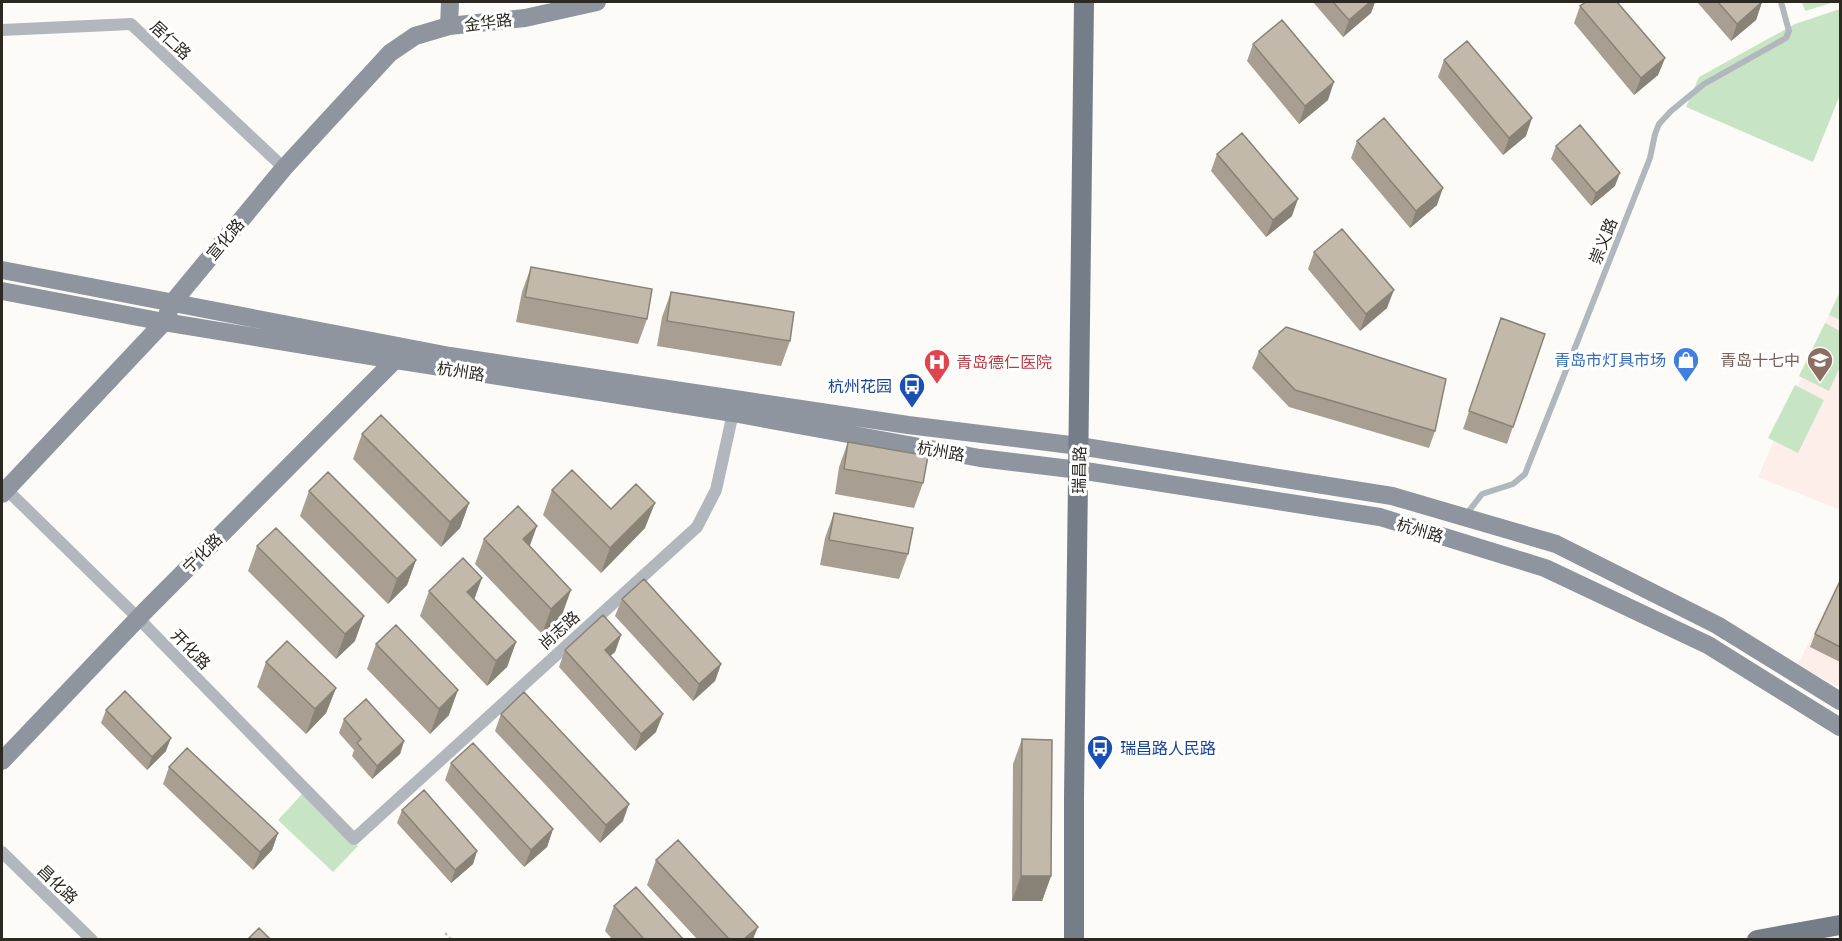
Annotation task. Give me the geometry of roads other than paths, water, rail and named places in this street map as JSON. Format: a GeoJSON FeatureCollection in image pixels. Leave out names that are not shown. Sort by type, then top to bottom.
{"type":"FeatureCollection","features":[{"type":"Feature","properties":{"kind":"main road"},"geometry":{"type":"LineString","coordinates":[[449,26],[450,2]]}},
{"type":"Feature","properties":{"kind":"main road","name":"金华路"},"geometry":{"type":"LineString","coordinates":[[449,26],[525,18],[597,2]]}},
{"type":"Feature","properties":{"kind":"main road","name":"瑞昌路"},"geometry":{"type":"LineString","coordinates":[[1074,939],[1084,2]]}},
{"type":"Feature","properties":{"kind":"main road","name":"宣化路"},"geometry":{"type":"LineString","coordinates":[[3,489],[164,322],[172,302],[284,168],[390,53],[416,36],[449,26]]}},
{"type":"Feature","properties":{"kind":"main road","name":"杭州路"},"geometry":{"type":"LineString","coordinates":[[2,270],[172,302],[399,354],[450,356],[896,423],[1079,446],[1392,496],[1556,544],[1717,625],[1840,701]]}},
{"type":"Feature","properties":{"kind":"main road","name":"杭州路"},"geometry":{"type":"LineString","coordinates":[[2,291],[164,322],[399,354],[980,458],[1079,470],[1380,517],[1545,568],[1708,645],[1840,727]]}},
{"type":"Feature","properties":{"kind":"main road","name":"宁化路"},"geometry":{"type":"LineString","coordinates":[[2,761],[138,618],[399,354]]}},
{"type":"Feature","properties":{"kind":"main road"},"geometry":{"type":"LineString","coordinates":[[1757,939],[1840,925]]}},
{"type":"Feature","properties":{"kind":"street","name":"居仁路"},"geometry":{"type":"LineString","coordinates":[[2,30],[130,24],[284,168]]}},
{"type":"Feature","properties":{"kind":"street","name":"尚志路"},"geometry":{"type":"LineString","coordinates":[[354,839],[697,527],[716,490],[733,412]]}},
{"type":"Feature","properties":{"kind":"street","name":"开化路"},"geometry":{"type":"LineString","coordinates":[[3,489],[138,618],[354,839]]}},
{"type":"Feature","properties":{"kind":"street","name":"昌化路"},"geometry":{"type":"LineString","coordinates":[[2,852],[92,939]]}},
{"type":"Feature","properties":{"kind":"lane","name":"崇义路"},"geometry":{"type":"LineString","coordinates":[[1465,518],[1482,494],[1513,484],[1525,474],[1650,158],[1659,124],[1704,84],[1786,38],[1789,31],[1781,2]]}},
{"type":"Feature","properties":{"kind":"place","name":"青岛市灯具市场"},"geometry":{"type":"Point","coordinates":[1686,383]}},
{"type":"Feature","properties":{"kind":"place","name":"青岛十七中"},"geometry":{"type":"Point","coordinates":[1820,383]}},
{"type":"Feature","properties":{"kind":"place","name":"青岛德仁医院"},"geometry":{"type":"Point","coordinates":[937,385]}},
{"type":"Feature","properties":{"kind":"place","name":"杭州花园"},"geometry":{"type":"Point","coordinates":[912,409]}},
{"type":"Feature","properties":{"kind":"place","name":"瑞昌路人民路"},"geometry":{"type":"Point","coordinates":[1100,771]}}]}
